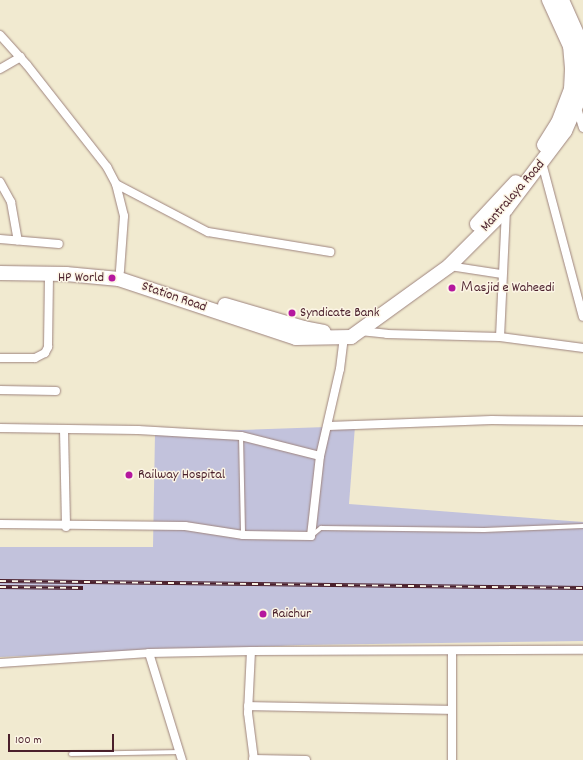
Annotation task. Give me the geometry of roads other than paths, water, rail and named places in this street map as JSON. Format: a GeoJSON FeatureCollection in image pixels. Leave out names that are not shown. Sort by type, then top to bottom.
{"type":"FeatureCollection","features":[{"type":"Feature","properties":{"kind":"highway","name":"Mantralaya Road"},"geometry":{"type":"LineString","coordinates":[[344,335],[446,260],[506,192],[547,140],[558,123],[571,89],[572,68],[570,46],[550,0]]}},
{"type":"Feature","properties":{"kind":"highway","name":"Mantralaya Road"},"geometry":{"type":"LineString","coordinates":[[344,335],[360,331],[449,266],[506,209],[542,163],[564,131],[582,92],[582,46],[562,0]]}},
{"type":"Feature","properties":{"kind":"highway","name":"Station Road"},"geometry":{"type":"LineString","coordinates":[[0,265],[65,266],[120,271],[304,328],[344,335]]}},
{"type":"Feature","properties":{"kind":"highway","name":"Station Road"},"geometry":{"type":"LineString","coordinates":[[0,273],[49,275],[66,274],[119,279],[296,338],[344,335]]}},
{"type":"Feature","properties":{"kind":"street"},"geometry":{"type":"LineString","coordinates":[[0,34],[21,58],[107,167],[116,184],[124,216],[120,271]]}},
{"type":"Feature","properties":{"kind":"street"},"geometry":{"type":"LineString","coordinates":[[0,70],[21,58]]}},
{"type":"Feature","properties":{"kind":"street"},"geometry":{"type":"LineString","coordinates":[[576,105],[583,128]]}},
{"type":"Feature","properties":{"kind":"street"},"geometry":{"type":"LineString","coordinates":[[542,163],[583,317]]}},
{"type":"Feature","properties":{"kind":"street"},"geometry":{"type":"LineString","coordinates":[[0,182],[18,240]]}},
{"type":"Feature","properties":{"kind":"street"},"geometry":{"type":"LineString","coordinates":[[116,184],[208,232],[330,252]]}},
{"type":"Feature","properties":{"kind":"street"},"geometry":{"type":"LineString","coordinates":[[500,337],[501,274],[506,209]]}},
{"type":"Feature","properties":{"kind":"street"},"geometry":{"type":"LineString","coordinates":[[0,239],[58,244]]}},
{"type":"Feature","properties":{"kind":"street"},"geometry":{"type":"LineString","coordinates":[[449,266],[501,274]]}},
{"type":"Feature","properties":{"kind":"street"},"geometry":{"type":"LineString","coordinates":[[0,358],[35,358],[45,353],[48,347],[49,275]]}},
{"type":"Feature","properties":{"kind":"street"},"geometry":{"type":"LineString","coordinates":[[360,331],[387,334],[500,337],[583,348]]}},
{"type":"Feature","properties":{"kind":"street"},"geometry":{"type":"LineString","coordinates":[[0,524],[66,526],[185,526],[243,535],[311,536],[320,456],[328,426],[344,335]]}},
{"type":"Feature","properties":{"kind":"street"},"geometry":{"type":"LineString","coordinates":[[0,390],[56,391]]}},
{"type":"Feature","properties":{"kind":"street"},"geometry":{"type":"LineString","coordinates":[[328,426],[492,420],[583,421]]}},
{"type":"Feature","properties":{"kind":"street"},"geometry":{"type":"LineString","coordinates":[[0,428],[138,430],[241,436],[320,456]]}},
{"type":"Feature","properties":{"kind":"street"},"geometry":{"type":"LineString","coordinates":[[64,430],[66,526]]}},
{"type":"Feature","properties":{"kind":"street"},"geometry":{"type":"LineString","coordinates":[[0,663],[149,653],[251,651],[583,650]]}},
{"type":"Feature","properties":{"kind":"street"},"geometry":{"type":"LineString","coordinates":[[251,651],[248,706],[254,759],[306,760]]}},
{"type":"Feature","properties":{"kind":"street"},"geometry":{"type":"LineString","coordinates":[[452,651],[452,760]]}},
{"type":"Feature","properties":{"kind":"street"},"geometry":{"type":"LineString","coordinates":[[149,653],[180,756]]}},
{"type":"Feature","properties":{"kind":"street"},"geometry":{"type":"LineString","coordinates":[[248,706],[452,710]]}},
{"type":"Feature","properties":{"kind":"lane"},"geometry":{"type":"LineString","coordinates":[[241,436],[243,535]]}},
{"type":"Feature","properties":{"kind":"lane"},"geometry":{"type":"LineString","coordinates":[[311,536],[321,528],[484,530],[583,526]]}},
{"type":"Feature","properties":{"kind":"lane"},"geometry":{"type":"LineString","coordinates":[[71,754],[180,756]]}},
{"type":"Feature","properties":{"kind":"railway"},"geometry":{"type":"LineString","coordinates":[[0,581],[583,588]]}},
{"type":"Feature","properties":{"kind":"railway"},"geometry":{"type":"LineString","coordinates":[[0,587],[83,588]]}},
{"type":"Feature","properties":{"kind":"place","name":"HP World"},"geometry":{"type":"Point","coordinates":[112,278]}},
{"type":"Feature","properties":{"kind":"place","name":"Ｍasjid e Waheedi"},"geometry":{"type":"Point","coordinates":[452,288]}},
{"type":"Feature","properties":{"kind":"place","name":"Syndicate Bank"},"geometry":{"type":"Point","coordinates":[292,313]}},
{"type":"Feature","properties":{"kind":"place","name":"Railway Hospital"},"geometry":{"type":"Point","coordinates":[129,475]}},
{"type":"Feature","properties":{"kind":"place","name":"Raichur"},"geometry":{"type":"Point","coordinates":[263,614]}}]}
